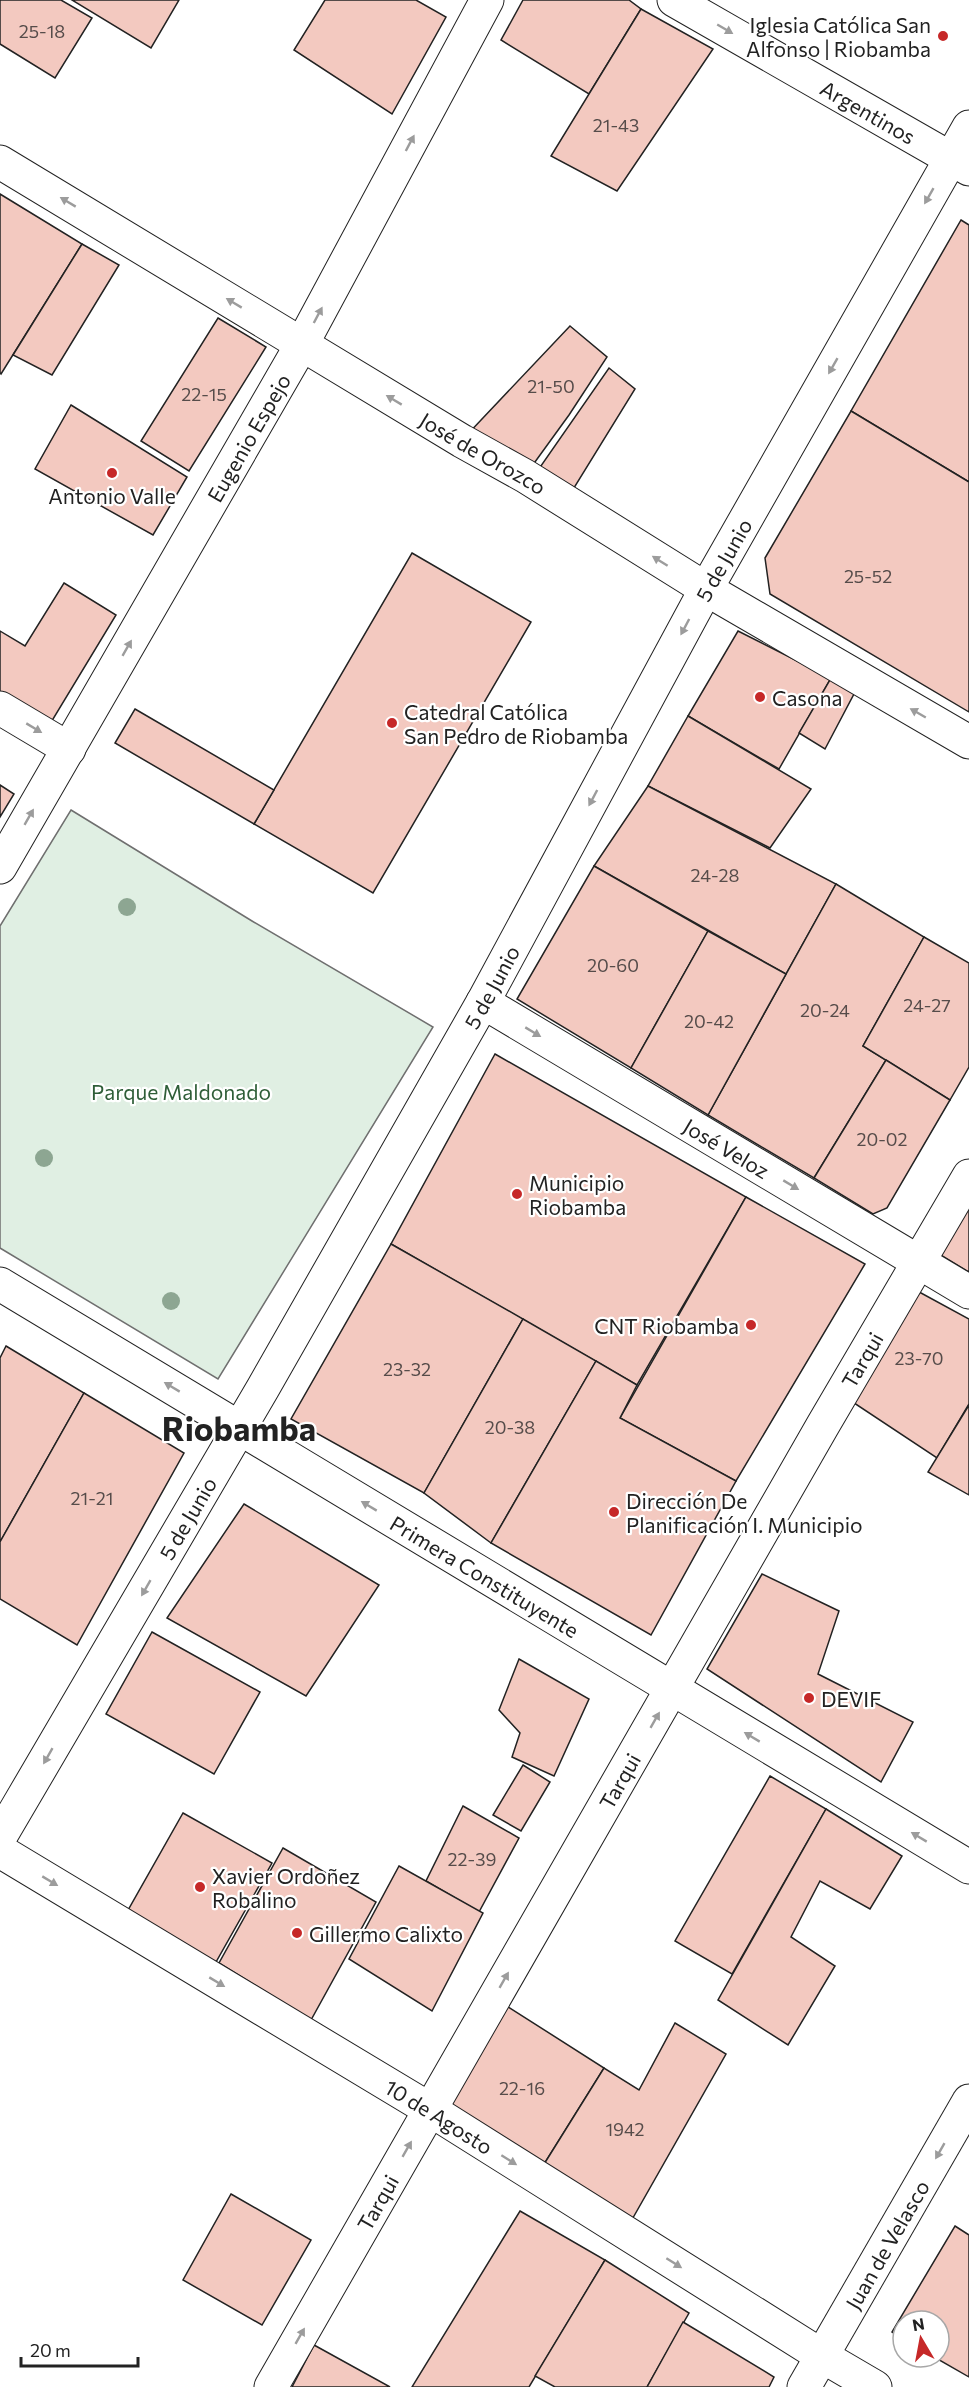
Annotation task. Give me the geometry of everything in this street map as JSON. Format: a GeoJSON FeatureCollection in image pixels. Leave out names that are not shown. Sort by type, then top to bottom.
{"type":"FeatureCollection","features":[{"type":"Feature","properties":{"kind":"street","name":"Eugenio Espejo"},"geometry":{"type":"LineString","coordinates":[[0,867],[303,344],[487,0]]}},
{"type":"Feature","properties":{"kind":"street","name":"Argentinos"},"geometry":{"type":"LineString","coordinates":[[674,0],[960,163]]}},
{"type":"Feature","properties":{"kind":"street","name":"5 de Junio"},"geometry":{"type":"LineString","coordinates":[[0,1837],[240,1428],[483,1002],[706,589],[960,163],[969,127]]}},
{"type":"Feature","properties":{"kind":"street","name":"José de Orozco"},"geometry":{"type":"LineString","coordinates":[[0,162],[462,441],[525,476],[706,589],[969,742]]}},
{"type":"Feature","properties":{"kind":"street"},"geometry":{"type":"LineString","coordinates":[[0,708],[69,749]]}},
{"type":"Feature","properties":{"kind":"street","name":"José Veloz"},"geometry":{"type":"LineString","coordinates":[[483,1002],[969,1292]]}},
{"type":"Feature","properties":{"kind":"street","name":"Tarqui"},"geometry":{"type":"LineString","coordinates":[[271,2387],[823,1425],[969,1176]]}},
{"type":"Feature","properties":{"kind":"street","name":"Primera Constituyente"},"geometry":{"type":"LineString","coordinates":[[0,1284],[969,1867]]}},
{"type":"Feature","properties":{"kind":"street","name":"10 de Agosto"},"geometry":{"type":"LineString","coordinates":[[0,1851],[429,2109],[875,2387]]}},
{"type":"Feature","properties":{"kind":"street","name":"Juan de Velasco"},"geometry":{"type":"LineString","coordinates":[[804,2387],[969,2101]]}},
{"type":"Feature","properties":{"kind":"green space","name":"Parque Maldonado"},"geometry":{"type":"Polygon","coordinates":[[[71,810],[252,921],[433,1027],[218,1379],[0,1248],[0,926],[71,810]]]}},
{"type":"Feature","properties":{"kind":"building"},"geometry":{"type":"Polygon","coordinates":[[[0,0],[61,0],[92,18],[55,78],[0,44],[0,0]]]}},
{"type":"Feature","properties":{"kind":"building"},"geometry":{"type":"Polygon","coordinates":[[[72,0],[179,0],[151,48],[72,0]]]}},
{"type":"Feature","properties":{"kind":"building"},"geometry":{"type":"Polygon","coordinates":[[[325,0],[416,0],[446,17],[392,114],[294,50],[325,0]]]}},
{"type":"Feature","properties":{"kind":"building"},"geometry":{"type":"Polygon","coordinates":[[[523,0],[629,0],[641,9],[589,94],[501,40],[523,0]]]}},
{"type":"Feature","properties":{"kind":"building"},"geometry":{"type":"Polygon","coordinates":[[[641,9],[713,49],[617,191],[551,156],[641,9]]]}},
{"type":"Feature","properties":{"kind":"building"},"geometry":{"type":"Polygon","coordinates":[[[0,194],[82,244],[1,374],[0,373],[0,194]]]}},
{"type":"Feature","properties":{"kind":"building"},"geometry":{"type":"Polygon","coordinates":[[[961,220],[969,225],[969,482],[851,411],[961,220]]]}},
{"type":"Feature","properties":{"kind":"building"},"geometry":{"type":"Polygon","coordinates":[[[82,244],[119,265],[52,375],[13,355],[82,244]]]}},
{"type":"Feature","properties":{"kind":"building"},"geometry":{"type":"Polygon","coordinates":[[[218,318],[266,347],[189,471],[141,441],[218,318]]]}},
{"type":"Feature","properties":{"kind":"building"},"geometry":{"type":"Polygon","coordinates":[[[570,326],[607,357],[527,473],[464,438],[570,326]]]}},
{"type":"Feature","properties":{"kind":"building"},"geometry":{"type":"Polygon","coordinates":[[[609,368],[635,389],[569,496],[536,473],[609,368]]]}},
{"type":"Feature","properties":{"kind":"building","name":"Antonio Valle"},"geometry":{"type":"Polygon","coordinates":[[[71,405],[187,477],[153,535],[35,469],[71,405]]]}},
{"type":"Feature","properties":{"kind":"building"},"geometry":{"type":"Polygon","coordinates":[[[851,411],[969,482],[969,712],[770,594],[765,558],[851,411]]]}},
{"type":"Feature","properties":{"kind":"building","name":"Catedral Católica San Pedro de Riobamba"},"geometry":{"type":"Polygon","coordinates":[[[412,553],[531,622],[373,893],[254,824],[412,553]]]}},
{"type":"Feature","properties":{"kind":"building"},"geometry":{"type":"Polygon","coordinates":[[[64,583],[116,615],[47,729],[0,700],[0,631],[25,646],[64,583]]]}},
{"type":"Feature","properties":{"kind":"building","name":"Casona"},"geometry":{"type":"Polygon","coordinates":[[[738,631],[831,678],[779,769],[688,716],[738,631]]]}},
{"type":"Feature","properties":{"kind":"building"},"geometry":{"type":"Polygon","coordinates":[[[831,678],[855,692],[825,749],[799,733],[831,678]]]}},
{"type":"Feature","properties":{"kind":"building"},"geometry":{"type":"Polygon","coordinates":[[[135,709],[274,790],[254,824],[115,743],[135,709]]]}},
{"type":"Feature","properties":{"kind":"building","name":"Casona"},"geometry":{"type":"Polygon","coordinates":[[[688,716],[811,789],[770,848],[648,786],[688,716]]]}},
{"type":"Feature","properties":{"kind":"building"},"geometry":{"type":"Polygon","coordinates":[[[0,785],[14,794],[0,817],[0,785]]]}},
{"type":"Feature","properties":{"kind":"building"},"geometry":{"type":"Polygon","coordinates":[[[648,786],[836,884],[786,974],[594,866],[648,786]]]}},
{"type":"Feature","properties":{"kind":"building"},"geometry":{"type":"Polygon","coordinates":[[[594,866],[708,931],[631,1068],[517,999],[594,866]]]}},
{"type":"Feature","properties":{"kind":"building"},"geometry":{"type":"Polygon","coordinates":[[[836,884],[924,937],[863,1046],[886,1060],[814,1178],[708,1115],[836,884]]]}},
{"type":"Feature","properties":{"kind":"building"},"geometry":{"type":"Polygon","coordinates":[[[708,931],[786,974],[708,1115],[631,1068],[708,931]]]}},
{"type":"Feature","properties":{"kind":"building"},"geometry":{"type":"Polygon","coordinates":[[[924,937],[969,963],[969,1067],[950,1100],[863,1046],[924,937]]]}},
{"type":"Feature","properties":{"kind":"building"},"geometry":{"type":"Polygon","coordinates":[[[495,1054],[746,1197],[637,1385],[391,1244],[495,1054]]]}},
{"type":"Feature","properties":{"kind":"building"},"geometry":{"type":"Polygon","coordinates":[[[886,1060],[950,1100],[887,1208],[873,1214],[814,1178],[886,1060]]]}},
{"type":"Feature","properties":{"kind":"building"},"geometry":{"type":"Polygon","coordinates":[[[969,1193],[969,1272],[934,1251],[969,1193]]]}},
{"type":"Feature","properties":{"kind":"building","name":"CNT Riobamba"},"geometry":{"type":"Polygon","coordinates":[[[746,1197],[865,1264],[736,1481],[620,1418],[746,1197]]]}},
{"type":"Feature","properties":{"kind":"building"},"geometry":{"type":"Polygon","coordinates":[[[391,1244],[523,1319],[424,1493],[291,1419],[391,1244]]]}},
{"type":"Feature","properties":{"kind":"building"},"geometry":{"type":"Polygon","coordinates":[[[910,1287],[969,1319],[969,1404],[937,1458],[845,1397],[910,1287]]]}},
{"type":"Feature","properties":{"kind":"building"},"geometry":{"type":"Polygon","coordinates":[[[523,1319],[596,1361],[491,1543],[424,1493],[523,1319]]]}},
{"type":"Feature","properties":{"kind":"building"},"geometry":{"type":"Polygon","coordinates":[[[6,1346],[84,1393],[0,1542],[0,1358],[6,1346]]]}},
{"type":"Feature","properties":{"kind":"building","name":"Dirección De Planificación I. Municipio"},"geometry":{"type":"Polygon","coordinates":[[[596,1361],[637,1385],[620,1418],[736,1481],[651,1635],[491,1543],[596,1361]]]}},
{"type":"Feature","properties":{"kind":"building"},"geometry":{"type":"Polygon","coordinates":[[[84,1393],[184,1453],[77,1645],[0,1599],[0,1542],[84,1393]]]}},
{"type":"Feature","properties":{"kind":"building"},"geometry":{"type":"Polygon","coordinates":[[[969,1405],[969,1495],[928,1472],[969,1405]]]}},
{"type":"Feature","properties":{"kind":"building"},"geometry":{"type":"Polygon","coordinates":[[[244,1504],[379,1585],[306,1696],[167,1618],[244,1504]]]}},
{"type":"Feature","properties":{"kind":"building","name":"DEVIF"},"geometry":{"type":"Polygon","coordinates":[[[762,1574],[839,1611],[818,1674],[913,1722],[881,1782],[707,1669],[762,1574]]]}},
{"type":"Feature","properties":{"kind":"building"},"geometry":{"type":"Polygon","coordinates":[[[152,1632],[260,1692],[214,1774],[106,1714],[152,1632]]]}},
{"type":"Feature","properties":{"kind":"building"},"geometry":{"type":"Polygon","coordinates":[[[519,1659],[589,1699],[554,1776],[512,1757],[520,1733],[499,1710],[519,1659]]]}},
{"type":"Feature","properties":{"kind":"building"},"geometry":{"type":"Polygon","coordinates":[[[523,1765],[550,1782],[521,1831],[493,1815],[523,1765]]]}},
{"type":"Feature","properties":{"kind":"building"},"geometry":{"type":"Polygon","coordinates":[[[770,1776],[826,1809],[732,1974],[675,1941],[770,1776]]]}},
{"type":"Feature","properties":{"kind":"building"},"geometry":{"type":"Polygon","coordinates":[[[463,1806],[519,1838],[479,1912],[426,1881],[463,1806]]]}},
{"type":"Feature","properties":{"kind":"building"},"geometry":{"type":"Polygon","coordinates":[[[826,1809],[902,1856],[870,1909],[820,1881],[791,1937],[835,1966],[788,2045],[718,2000],[826,1809]]]}},
{"type":"Feature","properties":{"kind":"building","name":"Xavier Ordoñez Robalino"},"geometry":{"type":"Polygon","coordinates":[[[183,1813],[272,1863],[216,1962],[127,1912],[183,1813]]]}},
{"type":"Feature","properties":{"kind":"building","name":"Gillermo Calixto"},"geometry":{"type":"Polygon","coordinates":[[[283,1848],[376,1902],[311,2020],[219,1963],[283,1848]]]}},
{"type":"Feature","properties":{"kind":"building"},"geometry":{"type":"Polygon","coordinates":[[[399,1866],[483,1913],[432,2011],[349,1959],[399,1866]]]}},
{"type":"Feature","properties":{"kind":"building"},"geometry":{"type":"Polygon","coordinates":[[[502,2003],[604,2068],[541,2169],[442,2108],[502,2003]]]}},
{"type":"Feature","properties":{"kind":"building"},"geometry":{"type":"Polygon","coordinates":[[[675,2023],[726,2054],[630,2223],[541,2169],[604,2068],[639,2090],[675,2023]]]}},
{"type":"Feature","properties":{"kind":"building"},"geometry":{"type":"Polygon","coordinates":[[[231,2194],[311,2240],[262,2325],[183,2280],[231,2194]]]}},
{"type":"Feature","properties":{"kind":"building"},"geometry":{"type":"Polygon","coordinates":[[[520,2211],[605,2260],[529,2387],[412,2387],[520,2211]]]}},
{"type":"Feature","properties":{"kind":"building"},"geometry":{"type":"Polygon","coordinates":[[[955,2226],[969,2235],[969,2377],[951,2367],[951,2309],[906,2309],[955,2226]]]}},
{"type":"Feature","properties":{"kind":"building"},"geometry":{"type":"Polygon","coordinates":[[[605,2260],[689,2313],[647,2387],[555,2387],[535,2376],[605,2260]]]}},
{"type":"Feature","properties":{"kind":"building"},"geometry":{"type":"Polygon","coordinates":[[[683,2322],[774,2377],[769,2387],[647,2387],[683,2322]]]}},
{"type":"Feature","properties":{"kind":"building"},"geometry":{"type":"Polygon","coordinates":[[[314,2345],[390,2387],[292,2387],[314,2345]]]}},
{"type":"Feature","properties":{"kind":"place","name":"Iglesia Católica San Alfonso | Riobamba"},"geometry":{"type":"Point","coordinates":[943,36]}},
{"type":"Feature","properties":{"kind":"place","name":"Antonio Valle"},"geometry":{"type":"Point","coordinates":[112,473]}},
{"type":"Feature","properties":{"kind":"place","name":"Casona"},"geometry":{"type":"Point","coordinates":[760,697]}},
{"type":"Feature","properties":{"kind":"place","name":"Catedral Católica San Pedro de Riobamba"},"geometry":{"type":"Point","coordinates":[392,723]}},
{"type":"Feature","properties":{"kind":"place","name":"Municipio Riobamba"},"geometry":{"type":"Point","coordinates":[517,1194]}},
{"type":"Feature","properties":{"kind":"place","name":"CNT Riobamba"},"geometry":{"type":"Point","coordinates":[751,1325]}},
{"type":"Feature","properties":{"kind":"place","name":"Dirección De Planificación I. Municipio"},"geometry":{"type":"Point","coordinates":[614,1512]}},
{"type":"Feature","properties":{"kind":"place","name":"DEVIF"},"geometry":{"type":"Point","coordinates":[809,1698]}},
{"type":"Feature","properties":{"kind":"place","name":"Xavier Ordoñez Robalino"},"geometry":{"type":"Point","coordinates":[200,1887]}},
{"type":"Feature","properties":{"kind":"place","name":"Gillermo Calixto"},"geometry":{"type":"Point","coordinates":[297,1933]}},
{"type":"Feature","properties":{"kind":"district","name":"Riobamba"},"geometry":{"type":"Point","coordinates":[239,1427]}}]}
